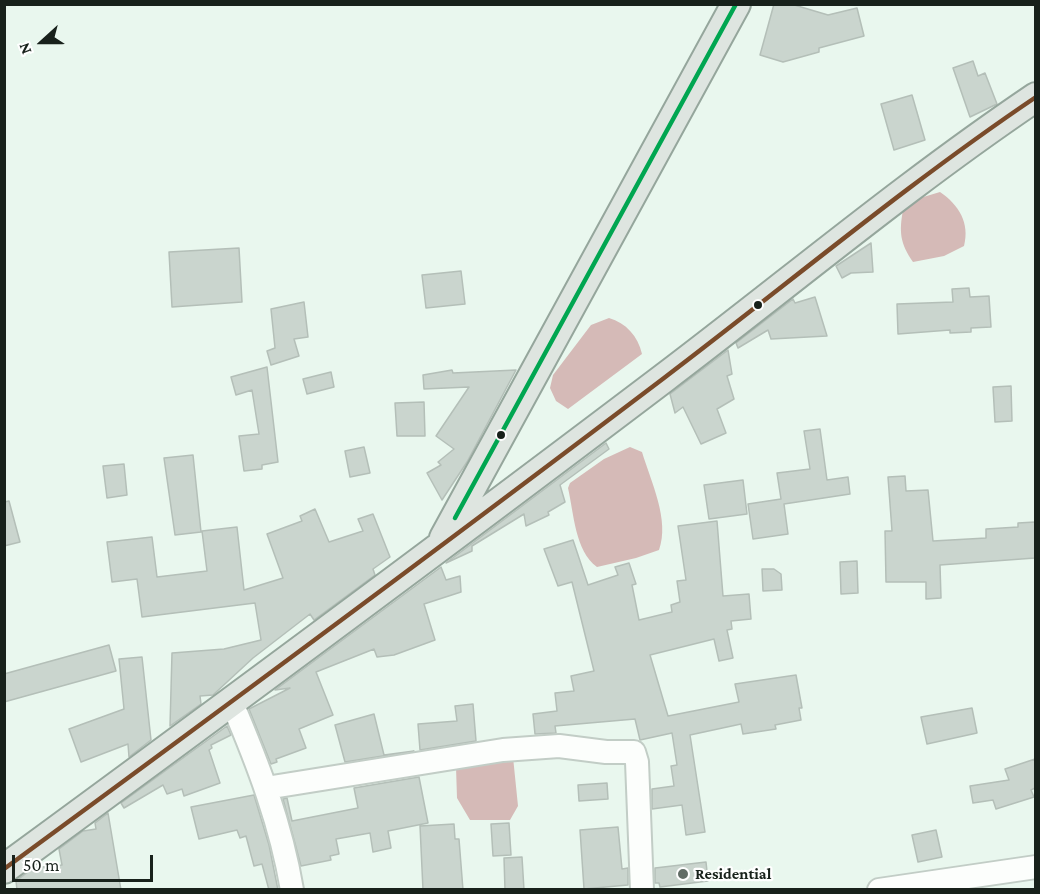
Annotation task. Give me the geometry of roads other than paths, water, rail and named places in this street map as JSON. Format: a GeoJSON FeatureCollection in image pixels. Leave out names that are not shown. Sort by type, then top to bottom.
{"type":"FeatureCollection","features":[{"type":"Feature","properties":{"kind":"main road"},"geometry":{"type":"LineString","coordinates":[[440,545],[736,4]]}},
{"type":"Feature","properties":{"kind":"main road"},"geometry":{"type":"LineString","coordinates":[[4,869],[232,703],[744,317],[864,222],[1035,97]]}},
{"type":"Feature","properties":{"kind":"street"},"geometry":{"type":"LineString","coordinates":[[232,703],[266,788],[284,845],[292,890]]}},
{"type":"Feature","properties":{"kind":"street"},"geometry":{"type":"LineString","coordinates":[[266,788],[503,750],[559,746],[606,752],[634,752],[637,762],[642,890]]}},
{"type":"Feature","properties":{"kind":"street"},"geometry":{"type":"LineString","coordinates":[[879,890],[1035,867]]}},
{"type":"Feature","properties":{"kind":"place","name":"Residential"},"geometry":{"type":"Point","coordinates":[683,874]}}]}
